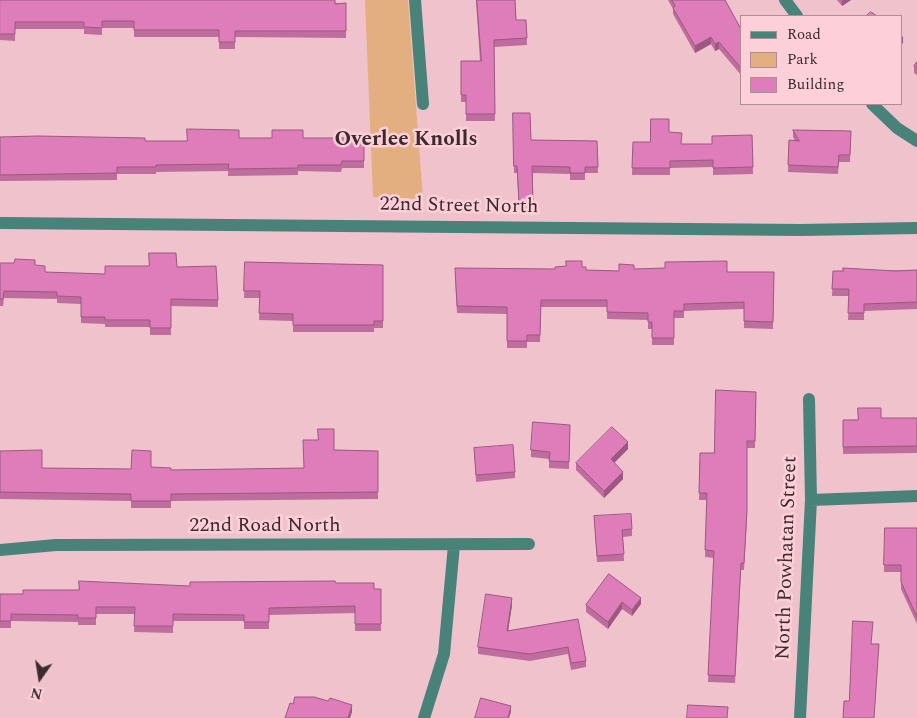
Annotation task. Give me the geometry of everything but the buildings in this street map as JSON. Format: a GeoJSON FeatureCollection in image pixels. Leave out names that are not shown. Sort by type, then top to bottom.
{"type":"FeatureCollection","features":[{"type":"Feature","properties":{"kind":"street"},"geometry":{"type":"LineString","coordinates":[[415,0],[423,104]]}},
{"type":"Feature","properties":{"kind":"street"},"geometry":{"type":"LineString","coordinates":[[785,0],[795,15]]}},
{"type":"Feature","properties":{"kind":"street"},"geometry":{"type":"LineString","coordinates":[[873,105],[897,128],[917,141]]}},
{"type":"Feature","properties":{"kind":"street","name":"22nd Street North"},"geometry":{"type":"LineString","coordinates":[[0,223],[801,230],[917,228]]}},
{"type":"Feature","properties":{"kind":"street","name":"North Powhatan Street"},"geometry":{"type":"LineString","coordinates":[[800,718],[811,500],[809,399]]}},
{"type":"Feature","properties":{"kind":"street"},"geometry":{"type":"LineString","coordinates":[[811,500],[917,496]]}},
{"type":"Feature","properties":{"kind":"street","name":"22nd Road North"},"geometry":{"type":"LineString","coordinates":[[0,550],[56,545],[530,544]]}},
{"type":"Feature","properties":{"kind":"street"},"geometry":{"type":"LineString","coordinates":[[424,718],[444,654],[454,545]]}},
{"type":"Feature","properties":{"kind":"green space"},"geometry":{"type":"Polygon","coordinates":[[[365,0],[408,0],[423,199],[373,197],[365,0]]]}},
{"type":"Feature","properties":{"kind":"district","name":"Overlee Knolls"},"geometry":{"type":"Point","coordinates":[406,141]}}]}
